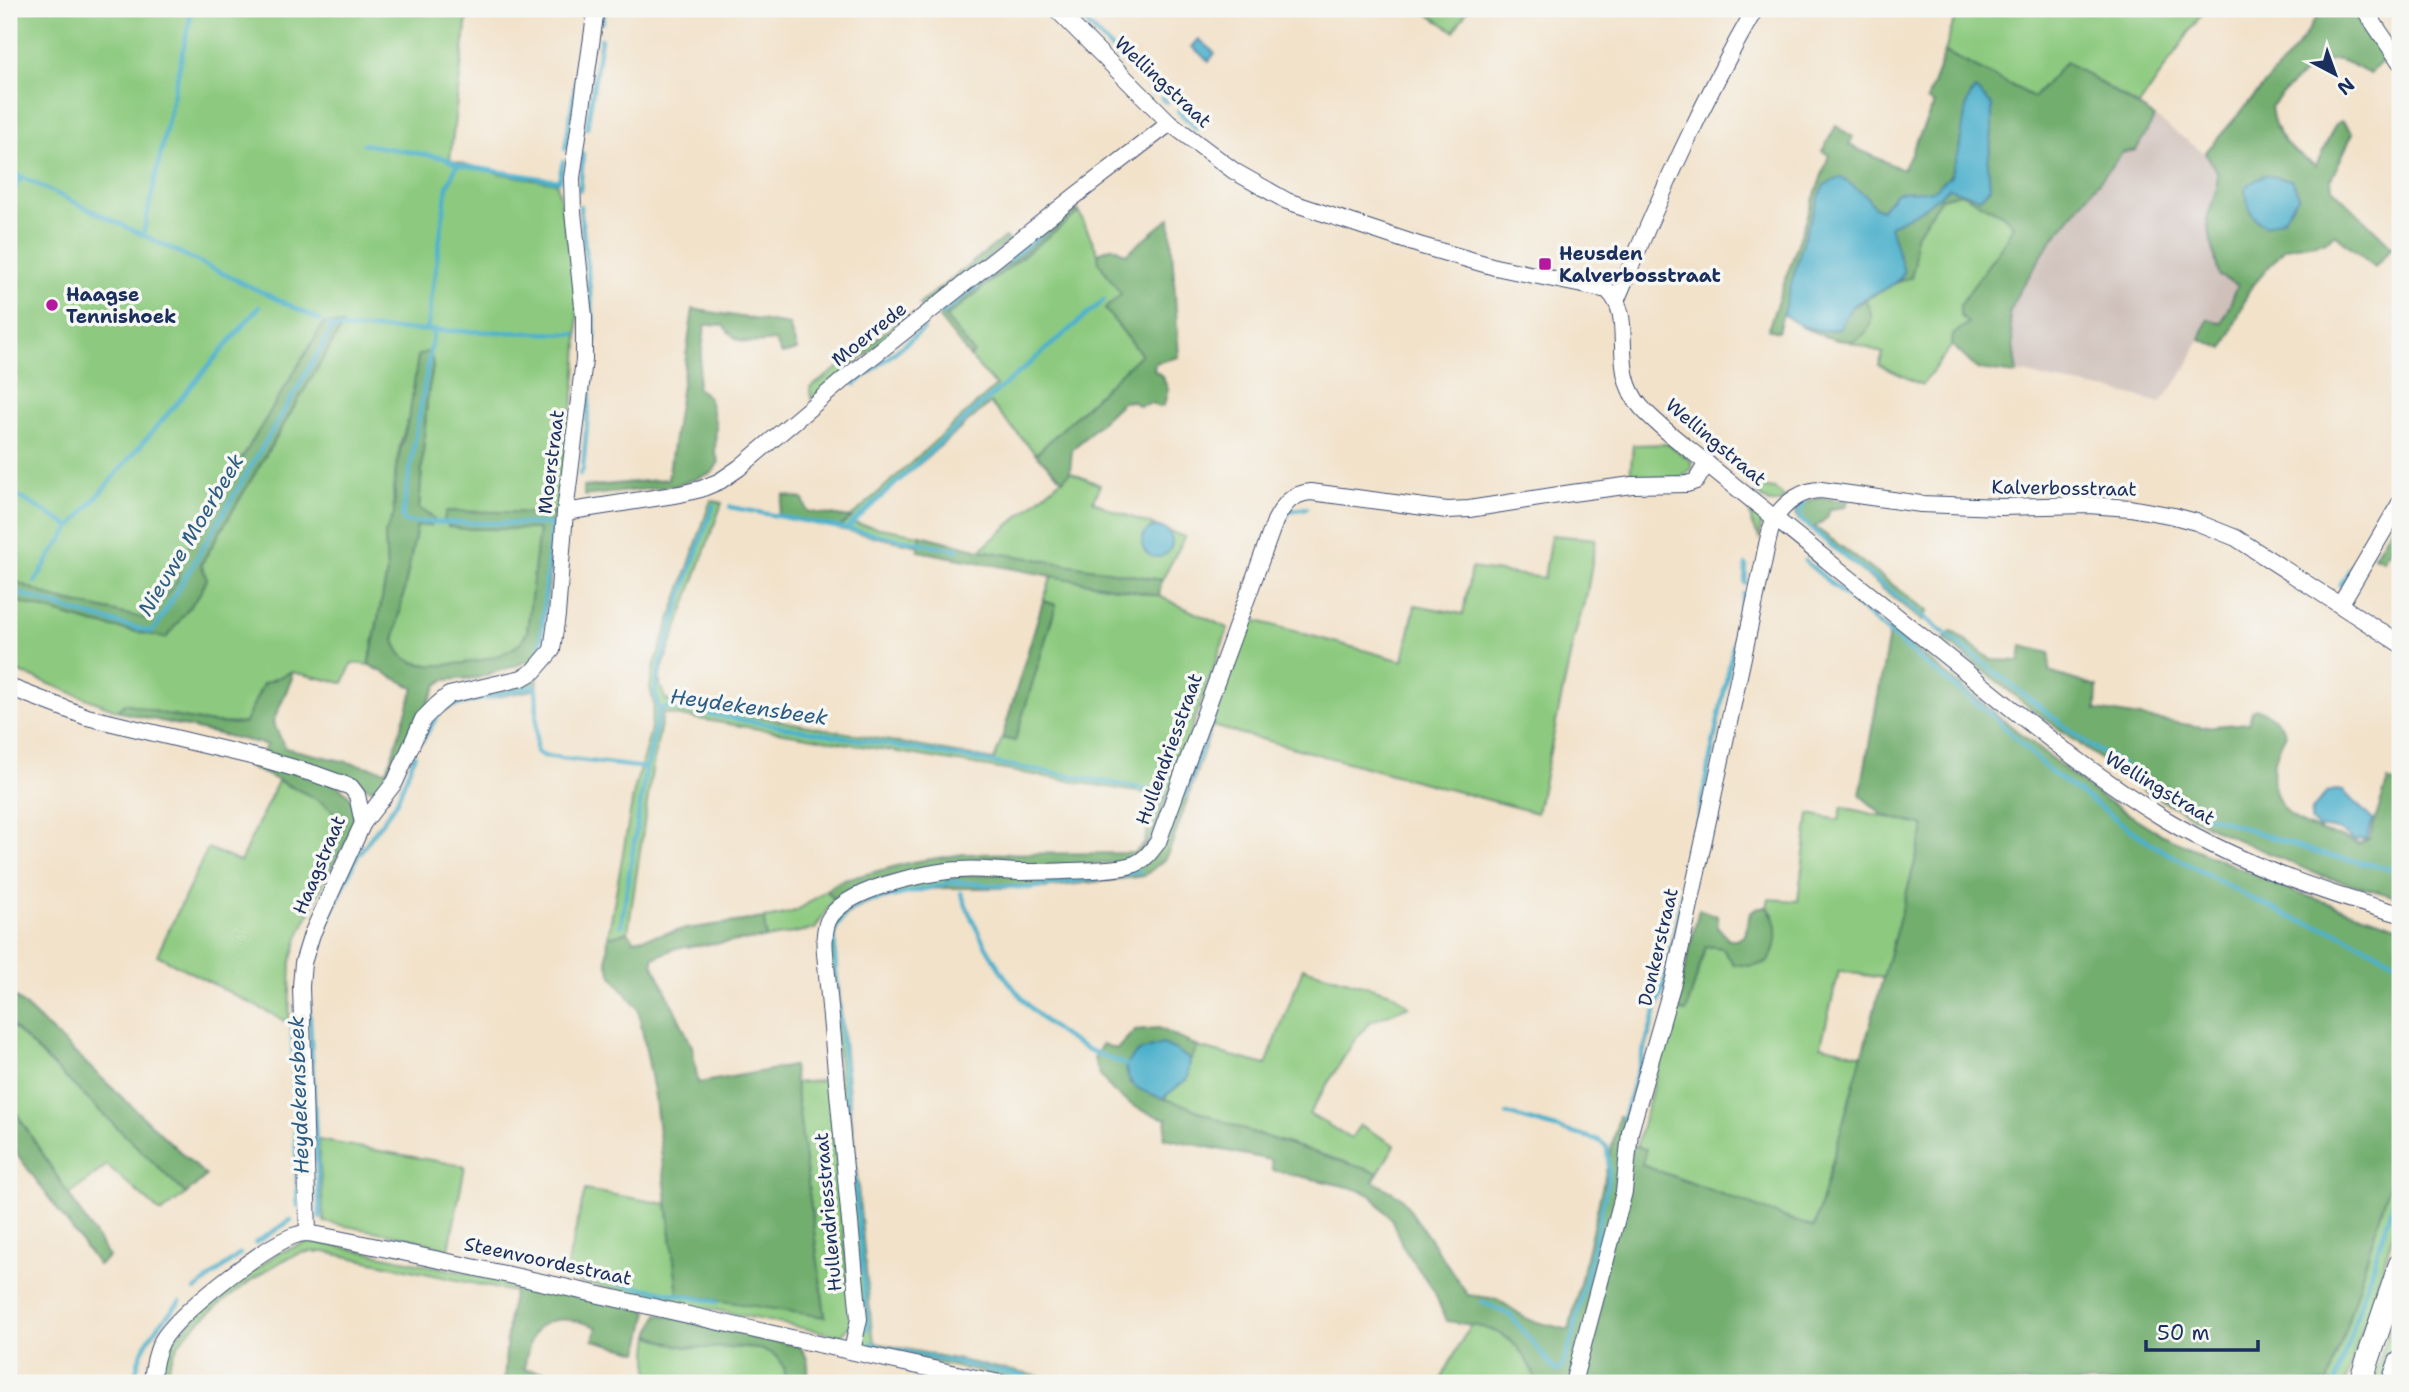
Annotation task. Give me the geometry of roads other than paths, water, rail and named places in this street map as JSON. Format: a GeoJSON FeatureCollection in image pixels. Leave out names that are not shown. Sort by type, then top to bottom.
{"type":"FeatureCollection","features":[{"type":"Feature","properties":{"kind":"highway"},"geometry":{"type":"LineString","coordinates":[[2360,1383],[2400,1265]]}},
{"type":"Feature","properties":{"kind":"highway"},"geometry":{"type":"LineString","coordinates":[[2393,1383],[2400,1363]]}},
{"type":"Feature","properties":{"kind":"street","name":"Moerstraat"},"geometry":{"type":"LineString","coordinates":[[363,823],[395,782],[423,719],[437,705],[449,695],[522,678],[545,660],[552,650],[565,512],[584,360],[584,316],[572,178],[596,9]]}},
{"type":"Feature","properties":{"kind":"street","name":"Wellingstraat"},"geometry":{"type":"LineString","coordinates":[[1056,9],[1170,123],[1234,171],[1287,201],[1495,267],[1607,290],[1617,299],[1622,326],[1623,371],[1640,406],[2048,737],[2137,802],[2219,848],[2260,867],[2365,905],[2400,914]]}},
{"type":"Feature","properties":{"kind":"street"},"geometry":{"type":"LineString","coordinates":[[1617,299],[1713,82],[1755,9]]}},
{"type":"Feature","properties":{"kind":"street"},"geometry":{"type":"LineString","coordinates":[[2364,9],[2400,62]]}},
{"type":"Feature","properties":{"kind":"street","name":"Moerrede"},"geometry":{"type":"LineString","coordinates":[[565,512],[701,489],[730,475],[844,380],[1170,123]]}},
{"type":"Feature","properties":{"kind":"street","name":"Hullendriesstraat"},"geometry":{"type":"LineString","coordinates":[[852,1351],[859,1319],[824,945],[829,920],[836,909],[861,893],[932,874],[958,870],[1024,872],[1118,868],[1136,864],[1148,856],[1158,842],[1275,521],[1285,503],[1299,494],[1311,492],[1447,510],[1469,509],[1632,485],[1687,484],[1696,481],[1707,463]]}},
{"type":"Feature","properties":{"kind":"street","name":"Kalverbosstraat"},"geometry":{"type":"LineString","coordinates":[[1775,518],[1792,500],[1808,490],[1921,504],[1989,507],[2088,505],[2161,513],[2196,522],[2236,538],[2400,644]]}},
{"type":"Feature","properties":{"kind":"street"},"geometry":{"type":"LineString","coordinates":[[2340,605],[2400,503]]}},
{"type":"Feature","properties":{"kind":"street","name":"Donkerstraat"},"geometry":{"type":"LineString","coordinates":[[1573,1383],[1624,1192],[1630,1132],[1674,979],[1759,581],[1775,518]]}},
{"type":"Feature","properties":{"kind":"street","name":"Haagstraat"},"geometry":{"type":"LineString","coordinates":[[9,687],[87,718],[263,759],[315,774],[352,787],[357,795],[363,823],[312,934],[303,963],[301,986],[308,1233]]}},
{"type":"Feature","properties":{"kind":"street"},"geometry":{"type":"LineString","coordinates":[[152,1383],[154,1363],[163,1340],[180,1320],[251,1262],[296,1234],[308,1233]]}},
{"type":"Feature","properties":{"kind":"street","name":"Steenvoordestraat"},"geometry":{"type":"LineString","coordinates":[[308,1233],[633,1300],[1000,1383]]}},
{"type":"Feature","properties":{"kind":"water"},"geometry":{"type":"Polygon","coordinates":[[[1199,39],[1215,53],[1209,61],[1192,47],[1199,39]]]}},
{"type":"Feature","properties":{"kind":"water"},"geometry":{"type":"Polygon","coordinates":[[[1975,89],[1992,105],[1988,165],[1990,188],[1980,198],[1949,188],[1925,207],[1890,226],[1904,272],[1894,283],[1852,307],[1840,328],[1817,330],[1802,326],[1783,313],[1807,229],[1824,185],[1841,177],[1866,196],[1874,207],[1881,210],[1897,192],[1932,191],[1951,176],[1959,150],[1967,102],[1975,89]]]}},
{"type":"Feature","properties":{"kind":"water"},"geometry":{"type":"Polygon","coordinates":[[[2264,175],[2292,180],[2299,196],[2283,219],[2266,226],[2253,215],[2245,187],[2264,175]]]}},
{"type":"Feature","properties":{"kind":"water"},"geometry":{"type":"Polygon","coordinates":[[[1157,527],[1167,532],[1172,542],[1167,552],[1157,557],[1147,552],[1142,542],[1147,532],[1157,527]]]}},
{"type":"Feature","properties":{"kind":"water"},"geometry":{"type":"Polygon","coordinates":[[[2343,791],[2373,820],[2366,839],[2354,840],[2336,830],[2317,828],[2311,820],[2312,810],[2327,792],[2343,791]]]}},
{"type":"Feature","properties":{"kind":"water"},"geometry":{"type":"Polygon","coordinates":[[[1162,1044],[1190,1060],[1188,1078],[1163,1098],[1137,1088],[1129,1079],[1126,1065],[1137,1052],[1162,1044]]]}},
{"type":"Feature","properties":{"kind":"waterway","name":"Nieuwe Moerbeek"},"geometry":{"type":"LineString","coordinates":[[192,9],[143,235],[320,320]]}},
{"type":"Feature","properties":{"kind":"waterway"},"geometry":{"type":"LineString","coordinates":[[585,30],[588,9]]}},
{"type":"Feature","properties":{"kind":"waterway"},"geometry":{"type":"LineString","coordinates":[[603,22],[604,9]]}},
{"type":"Feature","properties":{"kind":"waterway"},"geometry":{"type":"LineString","coordinates":[[1073,9],[1133,71]]}},
{"type":"Feature","properties":{"kind":"waterway"},"geometry":{"type":"LineString","coordinates":[[587,128],[601,39]]}},
{"type":"Feature","properties":{"kind":"waterway"},"geometry":{"type":"LineString","coordinates":[[565,149],[582,44]]}},
{"type":"Feature","properties":{"kind":"waterway"},"geometry":{"type":"LineString","coordinates":[[1149,87],[1155,93]]}},
{"type":"Feature","properties":{"kind":"waterway"},"geometry":{"type":"LineString","coordinates":[[1162,98],[1167,102]]}},
{"type":"Feature","properties":{"kind":"waterway"},"geometry":{"type":"LineString","coordinates":[[1178,111],[1197,129]]}},
{"type":"Feature","properties":{"kind":"waterway"},"geometry":{"type":"LineString","coordinates":[[363,144],[445,158],[457,165]]}},
{"type":"Feature","properties":{"kind":"waterway"},"geometry":{"type":"LineString","coordinates":[[580,190],[583,154]]}},
{"type":"Feature","properties":{"kind":"waterway"},"geometry":{"type":"LineString","coordinates":[[427,330],[447,187],[457,165],[559,181],[563,162]]}},
{"type":"Feature","properties":{"kind":"waterway"},"geometry":{"type":"LineString","coordinates":[[9,171],[143,235]]}},
{"type":"Feature","properties":{"kind":"waterway"},"geometry":{"type":"LineString","coordinates":[[9,196],[22,177]]}},
{"type":"Feature","properties":{"kind":"waterway"},"geometry":{"type":"LineString","coordinates":[[580,206],[595,333],[583,469],[580,474]]}},
{"type":"Feature","properties":{"kind":"waterway"},"geometry":{"type":"LineString","coordinates":[[940,315],[1063,216]]}},
{"type":"Feature","properties":{"kind":"waterway"},"geometry":{"type":"LineString","coordinates":[[846,529],[982,404],[1104,300]]}},
{"type":"Feature","properties":{"kind":"waterway"},"geometry":{"type":"LineString","coordinates":[[35,582],[71,527],[259,307]]}},
{"type":"Feature","properties":{"kind":"waterway"},"geometry":{"type":"LineString","coordinates":[[328,325],[333,328],[575,334]]}},
{"type":"Feature","properties":{"kind":"waterway","name":"Nieuwe Moerbeek"},"geometry":{"type":"LineString","coordinates":[[9,590],[151,632],[333,328]]}},
{"type":"Feature","properties":{"kind":"waterway"},"geometry":{"type":"LineString","coordinates":[[855,384],[924,329]]}},
{"type":"Feature","properties":{"kind":"waterway"},"geometry":{"type":"LineString","coordinates":[[434,330],[402,517],[405,522],[551,524],[540,652]]}},
{"type":"Feature","properties":{"kind":"waterway"},"geometry":{"type":"LineString","coordinates":[[2395,499],[2400,490]]}},
{"type":"Feature","properties":{"kind":"waterway"},"geometry":{"type":"LineString","coordinates":[[9,491],[71,527]]}},
{"type":"Feature","properties":{"kind":"waterway"},"geometry":{"type":"LineString","coordinates":[[1804,503],[1800,508],[1801,520],[2089,745],[2209,816],[2321,854],[2400,871]]}},
{"type":"Feature","properties":{"kind":"waterway"},"geometry":{"type":"LineString","coordinates":[[659,710],[655,691],[662,659],[714,505]]}},
{"type":"Feature","properties":{"kind":"waterway"},"geometry":{"type":"LineString","coordinates":[[730,507],[958,550]]}},
{"type":"Feature","properties":{"kind":"waterway","name":"Heydekensbeek"},"geometry":{"type":"LineString","coordinates":[[1278,535],[1289,511],[1307,508]]}},
{"type":"Feature","properties":{"kind":"waterway"},"geometry":{"type":"LineString","coordinates":[[2340,585],[2373,533]]}},
{"type":"Feature","properties":{"kind":"waterway"},"geometry":{"type":"LineString","coordinates":[[1805,561],[1924,663],[1993,716],[2048,770],[2137,834],[2250,898],[2297,920],[2337,932],[2400,964]]}},
{"type":"Feature","properties":{"kind":"waterway"},"geometry":{"type":"LineString","coordinates":[[1745,583],[1746,565]]}},
{"type":"Feature","properties":{"kind":"waterway"},"geometry":{"type":"LineString","coordinates":[[1623,1118],[1664,985],[1744,593]]}},
{"type":"Feature","properties":{"kind":"waterway","name":"Heydekensbeek"},"geometry":{"type":"LineString","coordinates":[[1185,796],[1246,623]]}},
{"type":"Feature","properties":{"kind":"waterway","name":"Heydekensbeek"},"geometry":{"type":"LineString","coordinates":[[422,741],[440,712],[452,706],[535,686],[536,752],[544,756],[646,768],[659,710],[667,707],[1158,791]]}},
{"type":"Feature","properties":{"kind":"waterway","name":"Heydekensbeek"},"geometry":{"type":"LineString","coordinates":[[318,942],[358,855],[396,803],[415,755]]}},
{"type":"Feature","properties":{"kind":"waterway"},"geometry":{"type":"LineString","coordinates":[[621,926],[646,768]]}},
{"type":"Feature","properties":{"kind":"waterway"},"geometry":{"type":"LineString","coordinates":[[868,1329],[836,976],[836,928],[846,913],[864,903],[954,882],[1028,888],[1140,872]]}},
{"type":"Feature","properties":{"kind":"waterway"},"geometry":{"type":"LineString","coordinates":[[961,893],[981,938],[994,959],[1008,980],[1041,1018],[1086,1049],[1126,1065]]}},
{"type":"Feature","properties":{"kind":"waterway","name":"Heydekensbeek"},"geometry":{"type":"LineString","coordinates":[[309,993],[313,957]]}},
{"type":"Feature","properties":{"kind":"waterway","name":"Heydekensbeek"},"geometry":{"type":"LineString","coordinates":[[309,1002],[320,1218]]}},
{"type":"Feature","properties":{"kind":"waterway"},"geometry":{"type":"LineString","coordinates":[[292,1029],[298,1206]]}},
{"type":"Feature","properties":{"kind":"waterway"},"geometry":{"type":"LineString","coordinates":[[1482,1302],[1510,1315],[1556,1371],[1562,1368],[1572,1338],[1609,1169],[1607,1147],[1598,1140],[1507,1114]]}},
{"type":"Feature","properties":{"kind":"waterway"},"geometry":{"type":"LineString","coordinates":[[2335,1383],[2400,1182]]}},
{"type":"Feature","properties":{"kind":"waterway","name":"Heydekensbeek"},"geometry":{"type":"LineString","coordinates":[[255,1243],[291,1220]]}},
{"type":"Feature","properties":{"kind":"waterway","name":"Heydekensbeek"},"geometry":{"type":"LineString","coordinates":[[195,1290],[240,1254]]}},
{"type":"Feature","properties":{"kind":"waterway"},"geometry":{"type":"LineString","coordinates":[[583,1277],[717,1302]]}},
{"type":"Feature","properties":{"kind":"waterway","name":"Heydekensbeek"},"geometry":{"type":"LineString","coordinates":[[135,1383],[139,1359],[149,1338],[180,1302]]}},
{"type":"Feature","properties":{"kind":"waterway"},"geometry":{"type":"LineString","coordinates":[[872,1343],[1026,1377]]}},
{"type":"Feature","properties":{"kind":"waterway"},"geometry":{"type":"LineString","coordinates":[[1039,1380],[1055,1383]]}},
{"type":"Feature","properties":{"kind":"place","name":"Heusden Kalverbosstraat"},"geometry":{"type":"Point","coordinates":[1545,264]}},
{"type":"Feature","properties":{"kind":"place","name":"Haagse Tennishoek"},"geometry":{"type":"Point","coordinates":[52,305]}}]}
